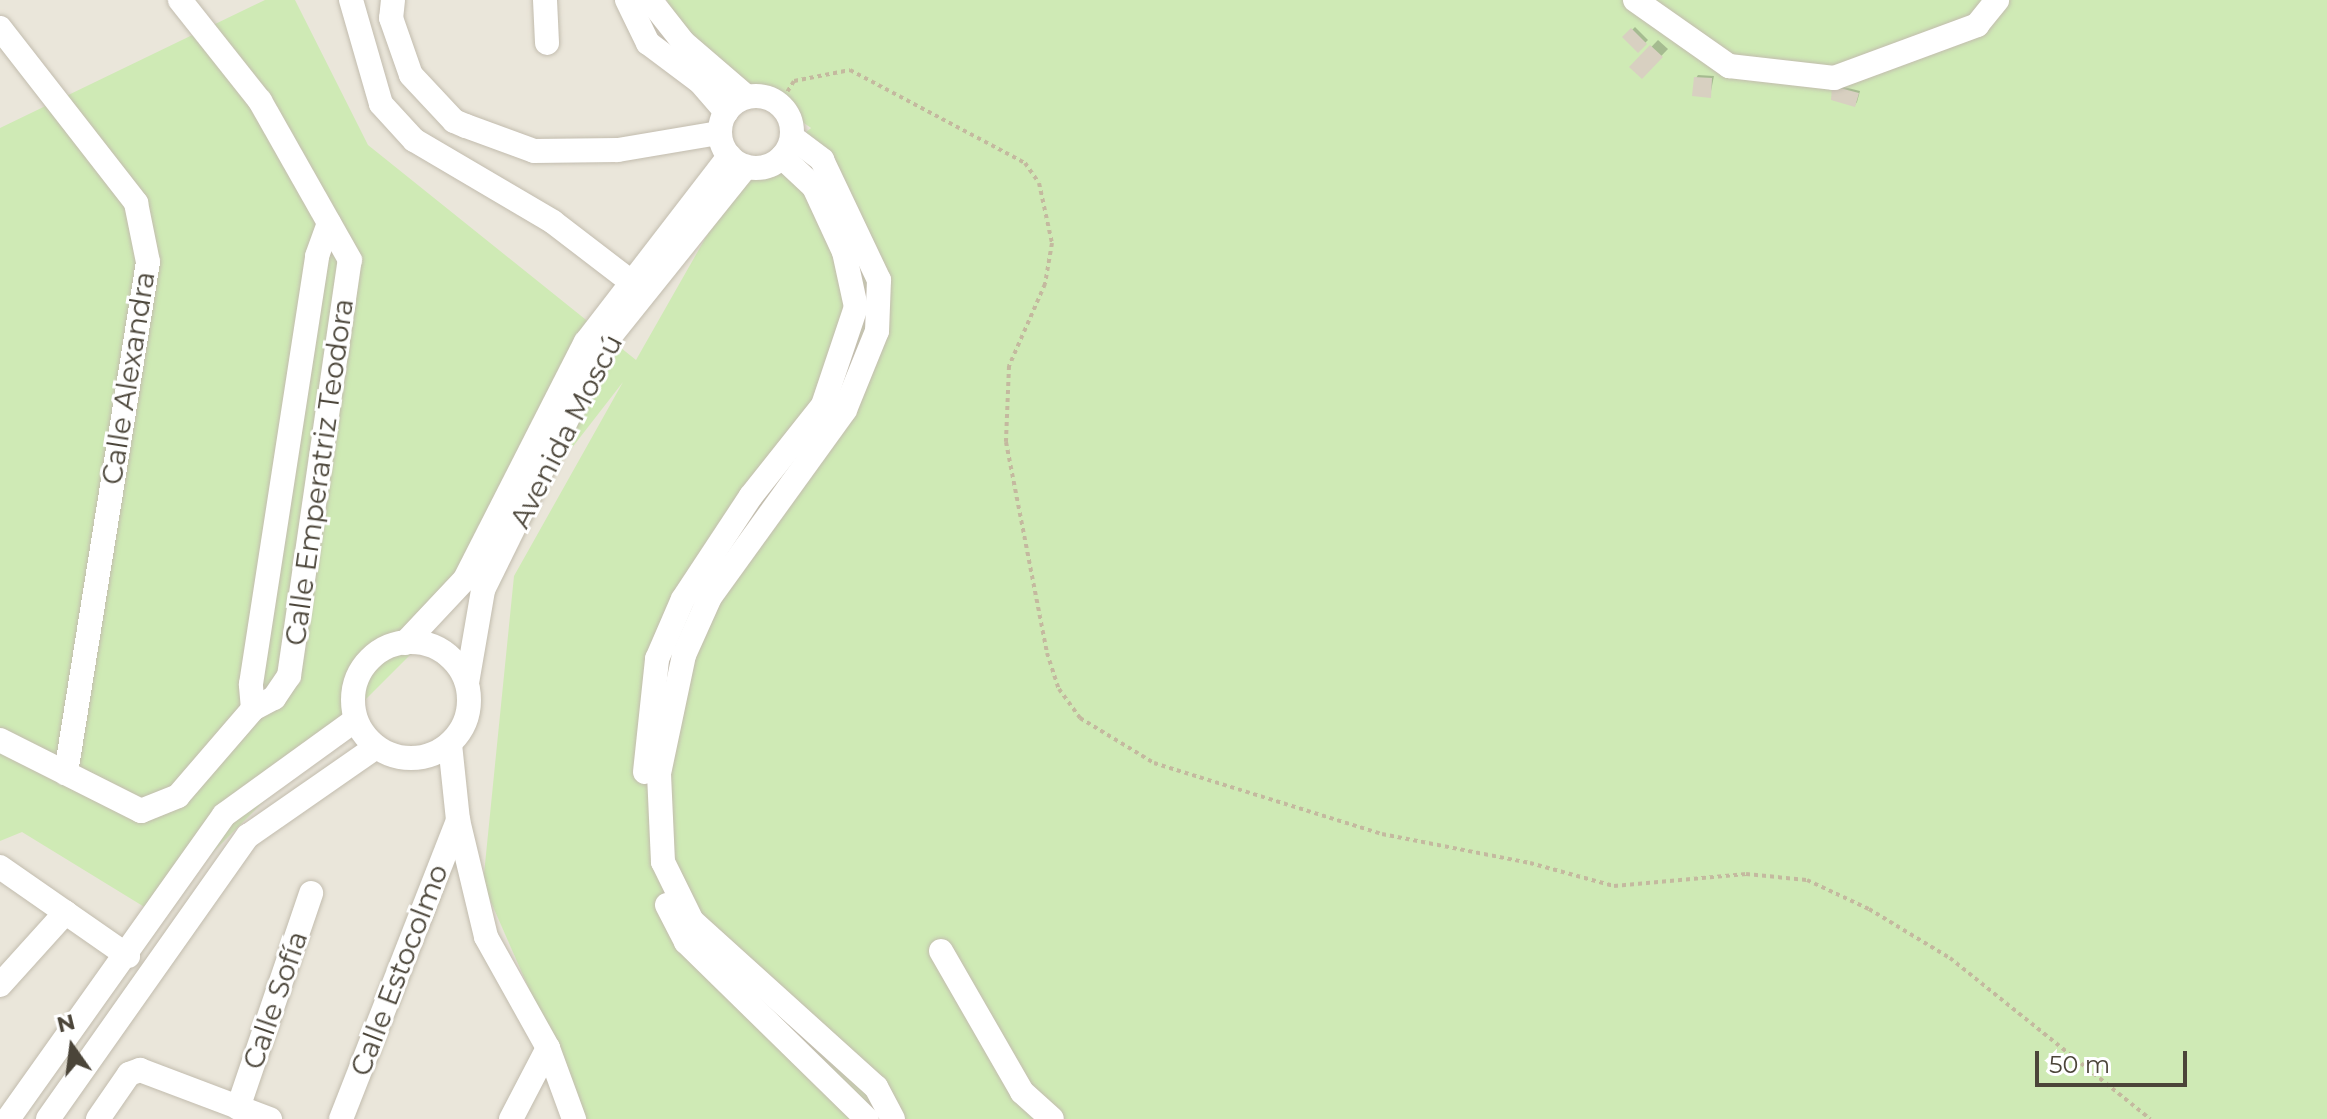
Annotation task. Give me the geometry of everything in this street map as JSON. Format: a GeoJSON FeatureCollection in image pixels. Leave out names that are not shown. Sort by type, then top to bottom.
{"type":"FeatureCollection","features":[{"type":"Feature","properties":{"kind":"street","name":"Calle Emperatriz Teodora"},"geometry":{"type":"LineString","coordinates":[[66,773],[141,811],[178,796],[253,709],[274,698],[289,676],[350,260],[260,101],[180,0]]}},
{"type":"Feature","properties":{"kind":"street"},"geometry":{"type":"LineString","coordinates":[[351,0],[381,104],[414,140],[553,222],[630,281]]}},
{"type":"Feature","properties":{"kind":"street"},"geometry":{"type":"LineString","coordinates":[[393,0],[391,18],[411,75],[454,121],[534,151],[618,150],[723,122],[747,97]]}},
{"type":"Feature","properties":{"kind":"street"},"geometry":{"type":"LineString","coordinates":[[545,0],[547,43]]}},
{"type":"Feature","properties":{"kind":"street"},"geometry":{"type":"LineString","coordinates":[[627,0],[648,43],[700,82],[723,122],[738,162],[760,168],[787,147]]}},
{"type":"Feature","properties":{"kind":"street"},"geometry":{"type":"LineString","coordinates":[[650,0],[683,42],[747,97],[779,105],[790,119],[787,147],[814,187],[844,252],[856,307],[811,438],[751,496],[693,605],[657,659],[643,793],[656,882],[686,942],[758,993],[876,1087],[893,1119]]}},
{"type":"Feature","properties":{"kind":"street"},"geometry":{"type":"LineString","coordinates":[[1635,0],[1729,66],[1834,78],[1977,25],[1997,0]]}},
{"type":"Feature","properties":{"kind":"street","name":"Calle Alexandra"},"geometry":{"type":"LineString","coordinates":[[0,28],[136,203],[148,262],[66,773]]}},
{"type":"Feature","properties":{"kind":"street"},"geometry":{"type":"LineString","coordinates":[[451,161],[466,126]]}},
{"type":"Feature","properties":{"kind":"street","name":"Avenida Moscú"},"geometry":{"type":"LineString","coordinates":[[542,449],[586,342],[630,281],[738,162]]}},
{"type":"Feature","properties":{"kind":"street","name":"Avenida Moscú"},"geometry":{"type":"LineString","coordinates":[[467,683],[474,584],[542,449],[604,344],[738,162]]}},
{"type":"Feature","properties":{"kind":"street","name":"Calle Emperatriz Teodora"},"geometry":{"type":"LineString","coordinates":[[253,709],[251,684],[314,271],[329,223]]}},
{"type":"Feature","properties":{"kind":"street","name":"Avenida Moscú"},"geometry":{"type":"LineString","coordinates":[[405,643],[474,584]]}},
{"type":"Feature","properties":{"kind":"street"},"geometry":{"type":"LineString","coordinates":[[405,643],[429,644],[446,653],[467,683],[468,716],[450,744],[414,759],[376,747],[355,720],[353,692],[363,667],[375,653],[405,643]]}},
{"type":"Feature","properties":{"kind":"street"},"geometry":{"type":"LineString","coordinates":[[8,1119],[128,956],[224,815],[355,720]]}},
{"type":"Feature","properties":{"kind":"street"},"geometry":{"type":"LineString","coordinates":[[0,740],[66,773]]}},
{"type":"Feature","properties":{"kind":"street"},"geometry":{"type":"LineString","coordinates":[[450,744],[458,820],[486,937],[548,1048],[574,1119]]}},
{"type":"Feature","properties":{"kind":"street"},"geometry":{"type":"LineString","coordinates":[[48,1119],[248,836],[376,747]]}},
{"type":"Feature","properties":{"kind":"street","name":"Calle Estocolmo"},"geometry":{"type":"LineString","coordinates":[[341,1119],[458,820]]}},
{"type":"Feature","properties":{"kind":"street"},"geometry":{"type":"LineString","coordinates":[[0,867],[128,956]]}},
{"type":"Feature","properties":{"kind":"street","name":"Calle Sofía"},"geometry":{"type":"LineString","coordinates":[[238,1108],[311,893]]}},
{"type":"Feature","properties":{"kind":"street"},"geometry":{"type":"LineString","coordinates":[[0,985],[66,912]]}},
{"type":"Feature","properties":{"kind":"street"},"geometry":{"type":"LineString","coordinates":[[941,951],[1022,1092],[1052,1119]]}},
{"type":"Feature","properties":{"kind":"street"},"geometry":{"type":"LineString","coordinates":[[758,993],[867,1119]]}},
{"type":"Feature","properties":{"kind":"street"},"geometry":{"type":"LineString","coordinates":[[511,1119],[548,1048]]}},
{"type":"Feature","properties":{"kind":"street"},"geometry":{"type":"LineString","coordinates":[[98,1119],[129,1074],[140,1070],[270,1119]]}},
{"type":"Feature","properties":{"kind":"path"},"geometry":{"type":"LineString","coordinates":[[779,105],[794,81],[850,70],[1025,163],[1039,183],[1052,243],[1045,284],[1009,366],[1006,442],[1047,653],[1059,689],[1090,726],[1154,763],[1382,834],[1530,863],[1614,886],[1746,874],[1807,880],[1869,909],[1950,958],[2150,1119]]}},
{"type":"Feature","properties":{"kind":"shaded area"},"geometry":{"type":"Polygon","coordinates":[[[0,0],[667,0],[681,39],[811,128],[735,186],[483,883],[586,1119],[0,1119],[0,0]]]}},
{"type":"Feature","properties":{"kind":"green space"},"geometry":{"type":"Polygon","coordinates":[[[265,0],[295,0],[368,145],[636,360],[735,186],[811,128],[681,39],[667,0],[2327,0],[2327,1119],[586,1119],[483,884],[514,576],[623,382],[415,650],[210,855],[164,919],[22,832],[0,841],[0,128],[265,0]]]}},
{"type":"Feature","properties":{"kind":"building"},"geometry":{"type":"Polygon","coordinates":[[[1631,28],[1647,44],[1638,53],[1622,37],[1631,28]]]}},
{"type":"Feature","properties":{"kind":"building"},"geometry":{"type":"Polygon","coordinates":[[[1650,45],[1663,57],[1642,79],[1629,67],[1650,45]]]}},
{"type":"Feature","properties":{"kind":"building"},"geometry":{"type":"Polygon","coordinates":[[[1694,77],[1712,78],[1711,98],[1692,96],[1694,77]]]}},
{"type":"Feature","properties":{"kind":"building"},"geometry":{"type":"Polygon","coordinates":[[[1832,86],[1859,93],[1855,107],[1831,100],[1832,86]]]}}]}
